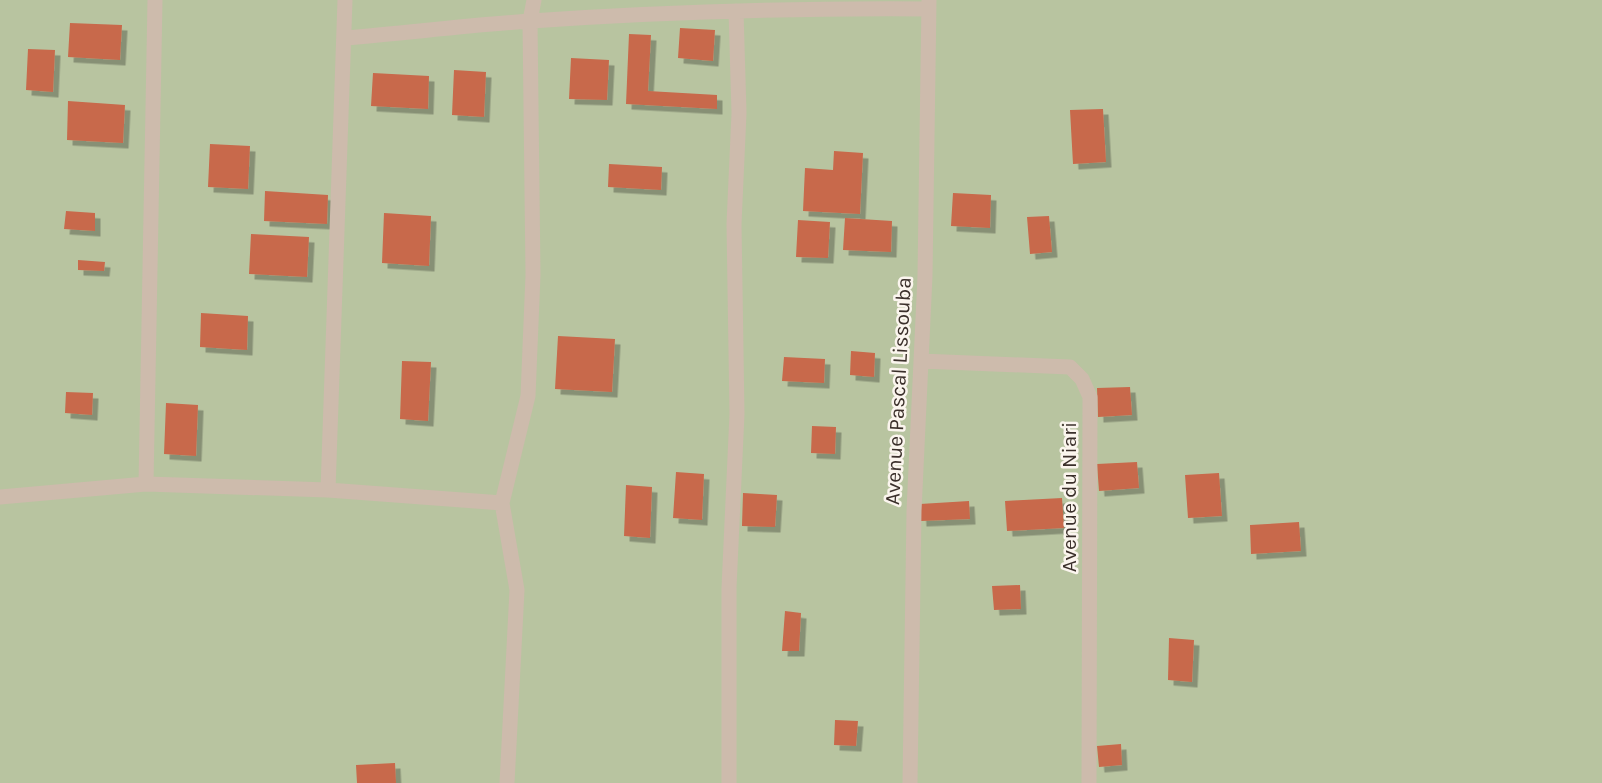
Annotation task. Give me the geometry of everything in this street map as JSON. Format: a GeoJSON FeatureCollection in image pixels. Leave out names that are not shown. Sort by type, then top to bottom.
{"type":"FeatureCollection","features":[{"type":"Feature","properties":{"kind":"street"},"geometry":{"type":"LineString","coordinates":[[146,484],[155,0]]}},
{"type":"Feature","properties":{"kind":"street"},"geometry":{"type":"LineString","coordinates":[[328,490],[345,0]]}},
{"type":"Feature","properties":{"kind":"street"},"geometry":{"type":"LineString","coordinates":[[507,783],[517,591],[502,503],[528,396],[533,274],[530,21],[534,0]]}},
{"type":"Feature","properties":{"kind":"street"},"geometry":{"type":"LineString","coordinates":[[345,38],[702,6],[736,10],[928,4]]}},
{"type":"Feature","properties":{"kind":"street","name":"Avenue Pascal Lissouba"},"geometry":{"type":"LineString","coordinates":[[910,783],[914,511],[925,276],[928,4]]}},
{"type":"Feature","properties":{"kind":"street"},"geometry":{"type":"LineString","coordinates":[[729,783],[729,588],[737,414],[734,224],[739,113],[736,10]]}},
{"type":"Feature","properties":{"kind":"street","name":"Avenue du Niari"},"geometry":{"type":"LineString","coordinates":[[921,361],[1070,367],[1082,379],[1090,397],[1089,783]]}},
{"type":"Feature","properties":{"kind":"street"},"geometry":{"type":"LineString","coordinates":[[0,498],[146,484],[328,490],[502,503]]}},
{"type":"Feature","properties":{"kind":"green space"},"geometry":{"type":"Polygon","coordinates":[[[0,0],[1602,0],[1602,783],[0,783],[0,0]]]}},
{"type":"Feature","properties":{"kind":"building"},"geometry":{"type":"Polygon","coordinates":[[[70,23],[122,25],[120,60],[68,57],[70,23]]]}},
{"type":"Feature","properties":{"kind":"building"},"geometry":{"type":"Polygon","coordinates":[[[680,28],[715,30],[713,61],[678,58],[680,28]]]}},
{"type":"Feature","properties":{"kind":"building"},"geometry":{"type":"Polygon","coordinates":[[[629,34],[651,35],[648,91],[717,95],[717,109],[626,104],[629,34]]]}},
{"type":"Feature","properties":{"kind":"building"},"geometry":{"type":"Polygon","coordinates":[[[28,49],[55,50],[53,92],[26,90],[28,49]]]}},
{"type":"Feature","properties":{"kind":"building"},"geometry":{"type":"Polygon","coordinates":[[[571,58],[609,60],[607,100],[569,99],[571,58]]]}},
{"type":"Feature","properties":{"kind":"building"},"geometry":{"type":"Polygon","coordinates":[[[454,70],[486,72],[484,117],[452,115],[454,70]]]}},
{"type":"Feature","properties":{"kind":"building"},"geometry":{"type":"Polygon","coordinates":[[[373,73],[429,76],[428,109],[371,106],[373,73]]]}},
{"type":"Feature","properties":{"kind":"building"},"geometry":{"type":"Polygon","coordinates":[[[68,101],[125,105],[123,143],[67,140],[68,101]]]}},
{"type":"Feature","properties":{"kind":"building"},"geometry":{"type":"Polygon","coordinates":[[[1103,109],[1106,162],[1073,164],[1070,110],[1103,109]]]}},
{"type":"Feature","properties":{"kind":"building"},"geometry":{"type":"Polygon","coordinates":[[[210,144],[250,146],[248,189],[208,187],[210,144]]]}},
{"type":"Feature","properties":{"kind":"building"},"geometry":{"type":"Polygon","coordinates":[[[834,151],[863,153],[860,214],[803,211],[805,168],[833,170],[834,151]]]}},
{"type":"Feature","properties":{"kind":"building"},"geometry":{"type":"Polygon","coordinates":[[[609,164],[662,167],[661,190],[608,187],[609,164]]]}},
{"type":"Feature","properties":{"kind":"building"},"geometry":{"type":"Polygon","coordinates":[[[265,191],[328,195],[327,224],[264,221],[265,191]]]}},
{"type":"Feature","properties":{"kind":"building"},"geometry":{"type":"Polygon","coordinates":[[[953,193],[991,195],[990,228],[951,226],[953,193]]]}},
{"type":"Feature","properties":{"kind":"building"},"geometry":{"type":"Polygon","coordinates":[[[66,211],[95,213],[95,231],[64,229],[66,211]]]}},
{"type":"Feature","properties":{"kind":"building"},"geometry":{"type":"Polygon","coordinates":[[[384,213],[431,216],[429,266],[382,263],[384,213]]]}},
{"type":"Feature","properties":{"kind":"building"},"geometry":{"type":"Polygon","coordinates":[[[1049,216],[1052,252],[1030,254],[1027,217],[1049,216]]]}},
{"type":"Feature","properties":{"kind":"building"},"geometry":{"type":"Polygon","coordinates":[[[845,218],[892,221],[891,252],[843,250],[845,218]]]}},
{"type":"Feature","properties":{"kind":"building"},"geometry":{"type":"Polygon","coordinates":[[[798,220],[830,222],[828,258],[796,257],[798,220]]]}},
{"type":"Feature","properties":{"kind":"building"},"geometry":{"type":"Polygon","coordinates":[[[251,234],[309,237],[307,277],[249,274],[251,234]]]}},
{"type":"Feature","properties":{"kind":"building"},"geometry":{"type":"Polygon","coordinates":[[[78,260],[105,262],[104,271],[78,270],[78,260]]]}},
{"type":"Feature","properties":{"kind":"building"},"geometry":{"type":"Polygon","coordinates":[[[201,313],[248,316],[247,350],[200,347],[201,313]]]}},
{"type":"Feature","properties":{"kind":"building"},"geometry":{"type":"Polygon","coordinates":[[[558,336],[615,339],[612,392],[555,389],[558,336]]]}},
{"type":"Feature","properties":{"kind":"building"},"geometry":{"type":"Polygon","coordinates":[[[851,351],[875,353],[874,377],[850,375],[851,351]]]}},
{"type":"Feature","properties":{"kind":"building"},"geometry":{"type":"Polygon","coordinates":[[[784,357],[825,359],[824,383],[782,381],[784,357]]]}},
{"type":"Feature","properties":{"kind":"building"},"geometry":{"type":"Polygon","coordinates":[[[402,361],[431,362],[428,421],[400,419],[402,361]]]}},
{"type":"Feature","properties":{"kind":"building"},"geometry":{"type":"Polygon","coordinates":[[[1130,387],[1132,415],[1098,417],[1097,388],[1130,387]]]}},
{"type":"Feature","properties":{"kind":"building"},"geometry":{"type":"Polygon","coordinates":[[[66,392],[93,393],[92,415],[65,413],[66,392]]]}},
{"type":"Feature","properties":{"kind":"building"},"geometry":{"type":"Polygon","coordinates":[[[166,403],[198,405],[196,456],[164,454],[166,403]]]}},
{"type":"Feature","properties":{"kind":"building"},"geometry":{"type":"Polygon","coordinates":[[[812,426],[836,427],[835,454],[811,453],[812,426]]]}},
{"type":"Feature","properties":{"kind":"building"},"geometry":{"type":"Polygon","coordinates":[[[1137,462],[1139,488],[1099,491],[1097,464],[1137,462]]]}},
{"type":"Feature","properties":{"kind":"building"},"geometry":{"type":"Polygon","coordinates":[[[676,472],[704,474],[702,520],[673,518],[676,472]]]}},
{"type":"Feature","properties":{"kind":"building"},"geometry":{"type":"Polygon","coordinates":[[[1219,473],[1222,516],[1188,518],[1185,475],[1219,473]]]}},
{"type":"Feature","properties":{"kind":"building"},"geometry":{"type":"Polygon","coordinates":[[[626,485],[652,487],[650,538],[624,536],[626,485]]]}},
{"type":"Feature","properties":{"kind":"building"},"geometry":{"type":"Polygon","coordinates":[[[743,493],[777,495],[775,527],[742,526],[743,493]]]}},
{"type":"Feature","properties":{"kind":"building"},"geometry":{"type":"Polygon","coordinates":[[[1062,498],[1064,528],[1007,531],[1005,501],[1062,498]]]}},
{"type":"Feature","properties":{"kind":"building"},"geometry":{"type":"Polygon","coordinates":[[[969,501],[970,519],[921,521],[920,504],[969,501]]]}},
{"type":"Feature","properties":{"kind":"building"},"geometry":{"type":"Polygon","coordinates":[[[1299,522],[1301,551],[1251,554],[1250,525],[1299,522]]]}},
{"type":"Feature","properties":{"kind":"building"},"geometry":{"type":"Polygon","coordinates":[[[1020,585],[1021,609],[994,610],[992,586],[1020,585]]]}},
{"type":"Feature","properties":{"kind":"building"},"geometry":{"type":"Polygon","coordinates":[[[785,611],[801,613],[799,651],[782,651],[785,611]]]}},
{"type":"Feature","properties":{"kind":"building"},"geometry":{"type":"Polygon","coordinates":[[[1169,638],[1194,640],[1192,682],[1168,680],[1169,638]]]}},
{"type":"Feature","properties":{"kind":"building"},"geometry":{"type":"Polygon","coordinates":[[[835,720],[858,721],[856,746],[834,745],[835,720]]]}},
{"type":"Feature","properties":{"kind":"building"},"geometry":{"type":"Polygon","coordinates":[[[1121,744],[1122,765],[1099,767],[1097,746],[1121,744]]]}},
{"type":"Feature","properties":{"kind":"building"},"geometry":{"type":"Polygon","coordinates":[[[395,763],[396,783],[357,783],[356,765],[395,763]]]}}]}
